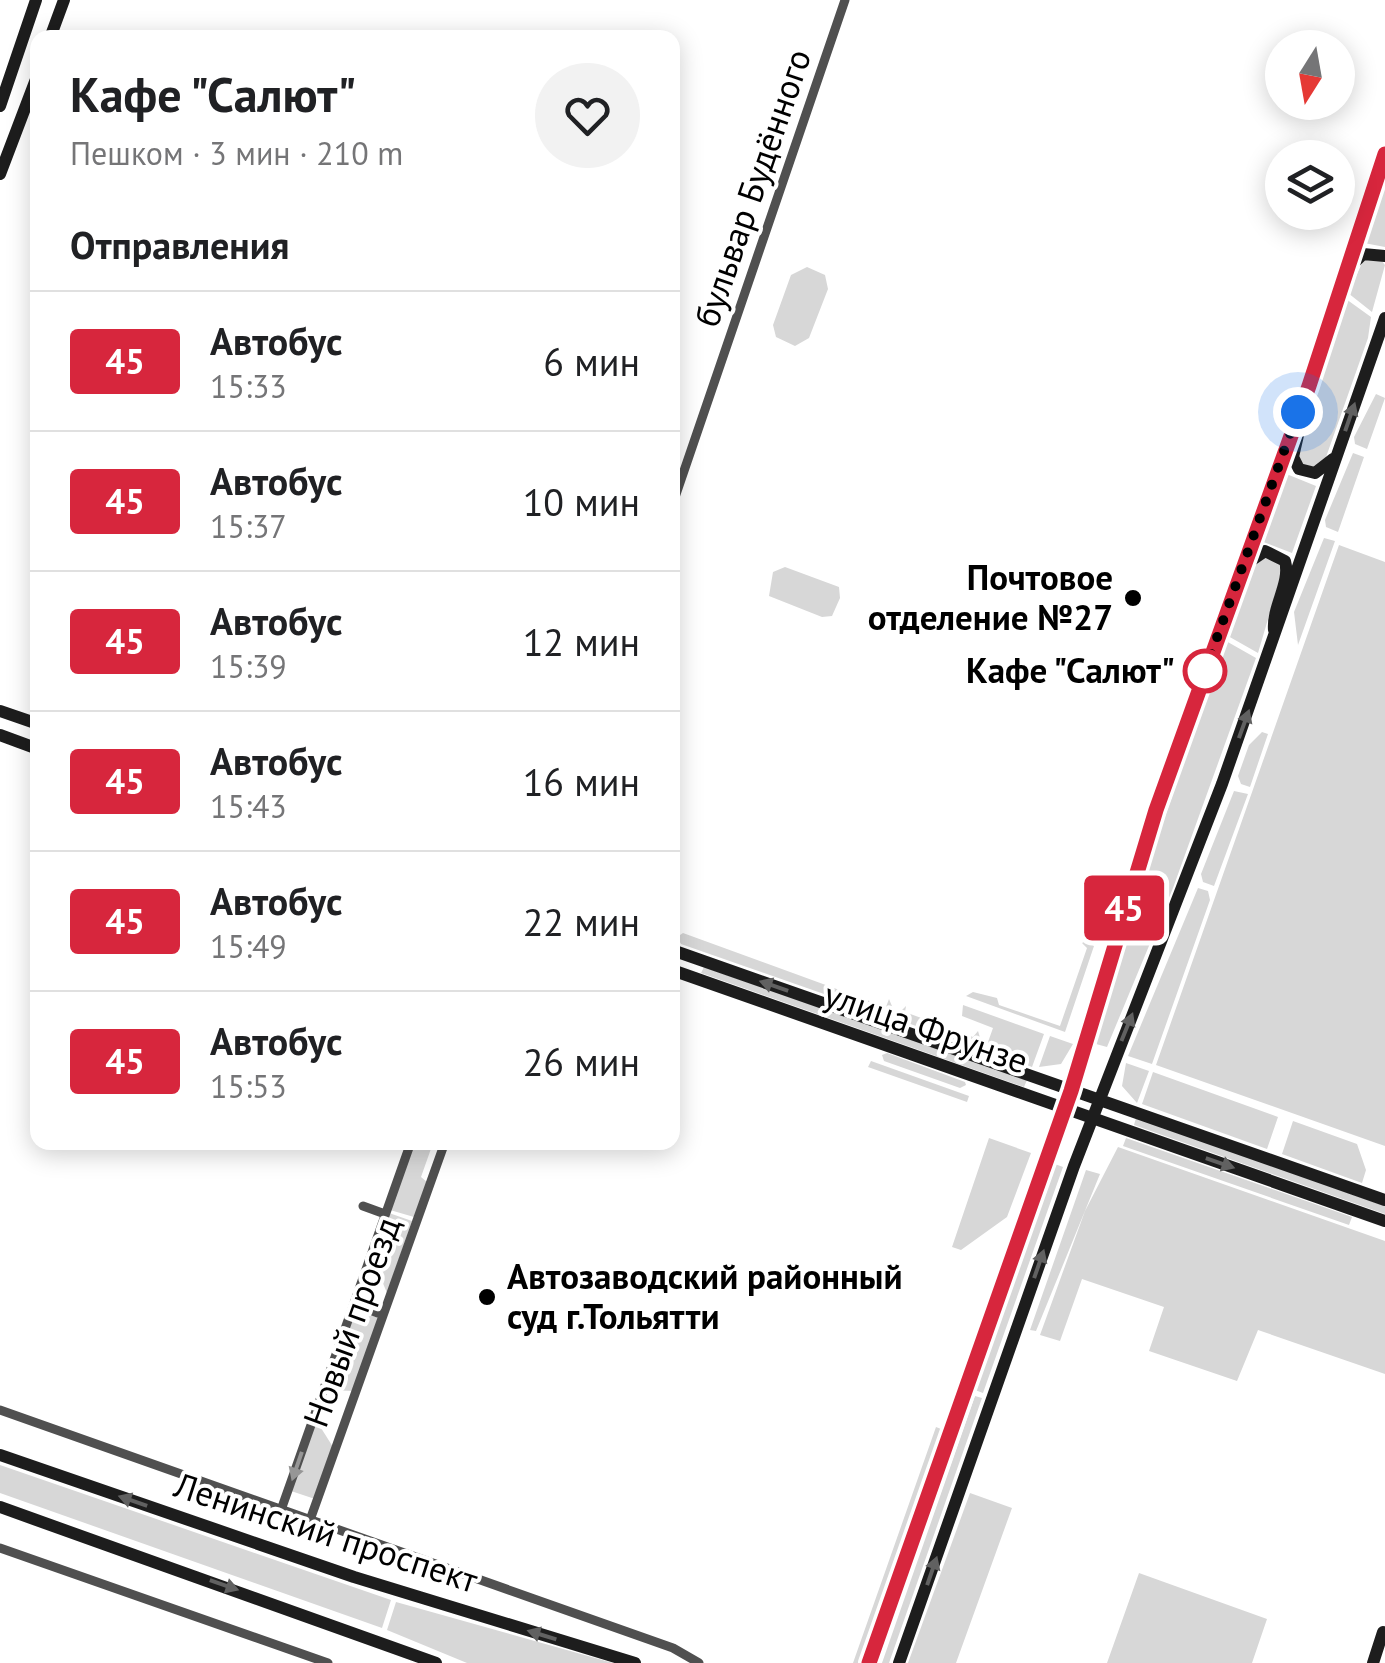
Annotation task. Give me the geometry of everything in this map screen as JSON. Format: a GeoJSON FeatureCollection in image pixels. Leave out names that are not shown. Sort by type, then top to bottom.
{"type":"FeatureCollection","features":[{"type":"Feature","properties":{"kind":"main road"},"geometry":{"type":"LineString","coordinates":[[0,106],[36,0]]}},
{"type":"Feature","properties":{"kind":"main road"},"geometry":{"type":"LineString","coordinates":[[53,30],[64,0]]}},
{"type":"Feature","properties":{"kind":"main road"},"geometry":{"type":"LineString","coordinates":[[12,72],[24,82],[30,79]]}},
{"type":"Feature","properties":{"kind":"main road"},"geometry":{"type":"LineString","coordinates":[[0,174],[30,93]]}},
{"type":"Feature","properties":{"kind":"main road"},"geometry":{"type":"LineString","coordinates":[[0,106],[14,102],[21,114]]}},
{"type":"Feature","properties":{"kind":"main road"},"geometry":{"type":"LineString","coordinates":[[869,1663],[1071,1091],[1156,810],[1309,386],[1385,154]]}},
{"type":"Feature","properties":{"kind":"main road"},"geometry":{"type":"LineString","coordinates":[[1346,272],[1363,254],[1385,256]]}},
{"type":"Feature","properties":{"kind":"main road"},"geometry":{"type":"LineString","coordinates":[[900,1663],[1092,1118],[1187,880],[1385,318]]}},
{"type":"Feature","properties":{"kind":"main road"},"geometry":{"type":"LineString","coordinates":[[1309,386],[1308,406],[1294,450],[1295,464],[1304,472],[1315,473],[1336,454]]}},
{"type":"Feature","properties":{"kind":"main road"},"geometry":{"type":"LineString","coordinates":[[1242,568],[1265,551],[1285,561],[1288,571],[1273,614],[1274,638]]}},
{"type":"Feature","properties":{"kind":"main road"},"geometry":{"type":"LineString","coordinates":[[0,710],[30,721]]}},
{"type":"Feature","properties":{"kind":"main road"},"geometry":{"type":"LineString","coordinates":[[0,735],[30,746]]}},
{"type":"Feature","properties":{"kind":"main road","name":"улица Фрунзе"},"geometry":{"type":"LineString","coordinates":[[680,953],[1385,1200]]}},
{"type":"Feature","properties":{"kind":"main road"},"geometry":{"type":"LineString","coordinates":[[690,976],[696,958]]}},
{"type":"Feature","properties":{"kind":"main road","name":"улица Фрунзе"},"geometry":{"type":"LineString","coordinates":[[680,973],[1385,1221]]}},
{"type":"Feature","properties":{"kind":"main road","name":"Ленинский проспект"},"geometry":{"type":"LineString","coordinates":[[0,1454],[354,1577],[635,1663]]}},
{"type":"Feature","properties":{"kind":"main road"},"geometry":{"type":"LineString","coordinates":[[0,1507],[436,1663]]}},
{"type":"Feature","properties":{"kind":"main road"},"geometry":{"type":"LineString","coordinates":[[1373,1663],[1384,1632]]}},
{"type":"Feature","properties":{"kind":"street","name":"бульвар Будённого"},"geometry":{"type":"LineString","coordinates":[[680,483],[846,0]]}},
{"type":"Feature","properties":{"kind":"street","name":"Новый проезд"},"geometry":{"type":"LineString","coordinates":[[281,1510],[407,1150]]}},
{"type":"Feature","properties":{"kind":"street","name":"Новый проезд"},"geometry":{"type":"LineString","coordinates":[[310,1520],[442,1150]]}},
{"type":"Feature","properties":{"kind":"street","name":"Новый проезд"},"geometry":{"type":"LineString","coordinates":[[363,1206],[386,1214]]}},
{"type":"Feature","properties":{"kind":"street"},"geometry":{"type":"LineString","coordinates":[[354,1304],[383,1315]]}},
{"type":"Feature","properties":{"kind":"street"},"geometry":{"type":"LineString","coordinates":[[0,1410],[673,1648],[699,1663]]}},
{"type":"Feature","properties":{"kind":"street"},"geometry":{"type":"LineString","coordinates":[[0,1548],[328,1663]]}},
{"type":"Feature","properties":{"kind":"shaded area"},"geometry":{"type":"Polygon","coordinates":[[[1385,185],[1385,247],[1364,243],[1385,185]]]}},
{"type":"Feature","properties":{"kind":"shaded area"},"geometry":{"type":"Polygon","coordinates":[[[1364,259],[1381,260],[1385,265],[1372,312],[1348,293],[1364,259]]]}},
{"type":"Feature","properties":{"kind":"shaded area"},"geometry":{"type":"Polygon","coordinates":[[[807,267],[825,275],[828,289],[809,338],[795,346],[776,337],[773,325],[791,275],[807,267]]]}},
{"type":"Feature","properties":{"kind":"shaded area"},"geometry":{"type":"Polygon","coordinates":[[[1346,299],[1371,317],[1368,338],[1325,460],[1307,470],[1297,456],[1298,448],[1346,299]]]}},
{"type":"Feature","properties":{"kind":"shaded area"},"geometry":{"type":"Polygon","coordinates":[[[1376,394],[1385,398],[1367,449],[1355,444],[1354,437],[1376,394]]]}},
{"type":"Feature","properties":{"kind":"shaded area"},"geometry":{"type":"Polygon","coordinates":[[[1353,453],[1364,457],[1338,532],[1326,527],[1325,520],[1353,453]]]}},
{"type":"Feature","properties":{"kind":"shaded area"},"geometry":{"type":"Polygon","coordinates":[[[1284,473],[1316,486],[1292,553],[1261,541],[1284,473]]]}},
{"type":"Feature","properties":{"kind":"shaded area"},"geometry":{"type":"Polygon","coordinates":[[[1324,538],[1335,541],[1298,645],[1294,612],[1324,538]]]}},
{"type":"Feature","properties":{"kind":"shaded area"},"geometry":{"type":"Polygon","coordinates":[[[1339,545],[1385,562],[1385,1146],[1156,1065],[1339,545]]]}},
{"type":"Feature","properties":{"kind":"shaded area"},"geometry":{"type":"Polygon","coordinates":[[[1266,556],[1279,563],[1281,575],[1258,653],[1228,636],[1252,565],[1266,556]]]}},
{"type":"Feature","properties":{"kind":"shaded area"},"geometry":{"type":"Polygon","coordinates":[[[785,567],[839,587],[840,598],[832,616],[822,617],[769,596],[773,572],[785,567]]]}},
{"type":"Feature","properties":{"kind":"shaded area"},"geometry":{"type":"Polygon","coordinates":[[[1226,641],[1256,658],[1173,888],[1107,1047],[1096,1044],[1143,880],[1226,641]]]}},
{"type":"Feature","properties":{"kind":"shaded area"},"geometry":{"type":"Polygon","coordinates":[[[1262,732],[1268,734],[1250,787],[1241,784],[1238,776],[1249,745],[1262,732]]]}},
{"type":"Feature","properties":{"kind":"shaded area"},"geometry":{"type":"Polygon","coordinates":[[[1234,791],[1248,794],[1214,886],[1203,882],[1201,874],[1234,791]]]}},
{"type":"Feature","properties":{"kind":"shaded area"},"geometry":{"type":"Polygon","coordinates":[[[1198,888],[1208,891],[1210,900],[1152,1064],[1128,1056],[1198,888]]]}},
{"type":"Feature","properties":{"kind":"shaded area"},"geometry":{"type":"Polygon","coordinates":[[[680,935],[886,1007],[889,999],[894,1011],[884,1015],[681,944],[680,935]]]}},
{"type":"Feature","properties":{"kind":"shaded area"},"geometry":{"type":"Polygon","coordinates":[[[1082,943],[1094,946],[1065,1032],[966,996],[973,992],[997,998],[999,1005],[1060,1026],[1087,948],[1082,943]]]}},
{"type":"Feature","properties":{"kind":"shaded area"},"geometry":{"type":"Polygon","coordinates":[[[704,967],[1027,1080],[1024,1087],[701,973],[704,967]]]}},
{"type":"Feature","properties":{"kind":"shaded area"},"geometry":{"type":"Polygon","coordinates":[[[963,1005],[1044,1034],[1032,1067],[991,1051],[988,1042],[993,1028],[962,1016],[963,1005]]]}},
{"type":"Feature","properties":{"kind":"shaded area"},"geometry":{"type":"Polygon","coordinates":[[[906,1006],[905,1012],[973,1037],[978,1031],[981,1041],[971,1046],[905,1022],[900,1012],[906,1006]]]}},
{"type":"Feature","properties":{"kind":"shaded area"},"geometry":{"type":"Polygon","coordinates":[[[1050,1036],[1073,1044],[1061,1064],[1039,1067],[1050,1036]]]}},
{"type":"Feature","properties":{"kind":"shaded area"},"geometry":{"type":"Polygon","coordinates":[[[887,1053],[966,1085],[960,1088],[884,1061],[882,1055],[887,1053]]]}},
{"type":"Feature","properties":{"kind":"shaded area"},"geometry":{"type":"Polygon","coordinates":[[[871,1061],[969,1096],[967,1102],[868,1067],[871,1061]]]}},
{"type":"Feature","properties":{"kind":"shaded area"},"geometry":{"type":"Polygon","coordinates":[[[1126,1063],[1149,1071],[1137,1103],[1122,1086],[1126,1063]]]}},
{"type":"Feature","properties":{"kind":"shaded area"},"geometry":{"type":"Polygon","coordinates":[[[1153,1072],[1278,1117],[1267,1149],[1142,1104],[1153,1072]]]}},
{"type":"Feature","properties":{"kind":"shaded area"},"geometry":{"type":"Polygon","coordinates":[[[1136,1118],[1385,1206],[1385,1214],[1134,1125],[1136,1118]]]}},
{"type":"Feature","properties":{"kind":"shaded area"},"geometry":{"type":"Polygon","coordinates":[[[1293,1121],[1357,1144],[1366,1170],[1362,1183],[1282,1154],[1293,1121]]]}},
{"type":"Feature","properties":{"kind":"shaded area"},"geometry":{"type":"Polygon","coordinates":[[[989,1138],[1031,1153],[1007,1217],[961,1250],[952,1247],[989,1138]]]}},
{"type":"Feature","properties":{"kind":"shaded area"},"geometry":{"type":"Polygon","coordinates":[[[1126,1138],[1352,1217],[1349,1225],[1123,1146],[1126,1138]]]}},
{"type":"Feature","properties":{"kind":"shaded area"},"geometry":{"type":"Polygon","coordinates":[[[1118,1147],[1385,1241],[1385,1374],[1258,1330],[1237,1381],[1149,1351],[1164,1307],[1082,1279],[1060,1341],[1040,1335],[1085,1211],[1118,1147]]]}},
{"type":"Feature","properties":{"kind":"shaded area"},"geometry":{"type":"Polygon","coordinates":[[[411,1150],[431,1150],[421,1177],[427,1182],[414,1217],[390,1210],[411,1150]]]}},
{"type":"Feature","properties":{"kind":"shaded area"},"geometry":{"type":"Polygon","coordinates":[[[1055,1164],[1063,1167],[983,1393],[975,1390],[1055,1164]]]}},
{"type":"Feature","properties":{"kind":"shaded area"},"geometry":{"type":"Polygon","coordinates":[[[1086,1170],[1100,1174],[1036,1331],[1030,1330],[1086,1170]]]}},
{"type":"Feature","properties":{"kind":"shaded area"},"geometry":{"type":"Polygon","coordinates":[[[389,1213],[412,1221],[387,1293],[373,1259],[389,1213]]]}},
{"type":"Feature","properties":{"kind":"shaded area"},"geometry":{"type":"Polygon","coordinates":[[[360,1311],[378,1318],[354,1391],[327,1390],[354,1315],[360,1311]]]}},
{"type":"Feature","properties":{"kind":"shaded area"},"geometry":{"type":"Polygon","coordinates":[[[975,1396],[982,1398],[889,1663],[882,1663],[975,1396]]]}},
{"type":"Feature","properties":{"kind":"shaded area"},"geometry":{"type":"Polygon","coordinates":[[[316,1420],[333,1447],[315,1499],[291,1491],[316,1420]]]}},
{"type":"Feature","properties":{"kind":"shaded area"},"geometry":{"type":"Polygon","coordinates":[[[936,1427],[941,1429],[858,1663],[853,1663],[936,1427]]]}},
{"type":"Feature","properties":{"kind":"shaded area"},"geometry":{"type":"Polygon","coordinates":[[[0,1465],[391,1600],[382,1628],[0,1493],[0,1465]]]}},
{"type":"Feature","properties":{"kind":"shaded area"},"geometry":{"type":"Polygon","coordinates":[[[970,1493],[1012,1508],[956,1663],[908,1663],[970,1493]]]}},
{"type":"Feature","properties":{"kind":"shaded area"},"geometry":{"type":"Polygon","coordinates":[[[1139,1573],[1267,1619],[1252,1663],[1107,1663],[1139,1573]]]}},
{"type":"Feature","properties":{"kind":"shaded area"},"geometry":{"type":"Polygon","coordinates":[[[396,1602],[613,1663],[467,1663],[387,1630],[396,1602]]]}},
{"type":"Feature","properties":{"kind":"bus line","name":"45"},"geometry":{"type":"LineString","coordinates":[[869,1663],[1071,1091],[1156,810],[1309,386],[1385,154]]}},
{"type":"Feature","properties":{"kind":"place","name":"Почтовое отделение №27"},"geometry":{"type":"Point","coordinates":[1133,598]}},
{"type":"Feature","properties":{"kind":"place","name":"Кафе \"Салют\""},"geometry":{"type":"Point","coordinates":[1205,671]}},
{"type":"Feature","properties":{"kind":"place","name":"Автозаводский районный суд г.Тольятти"},"geometry":{"type":"Point","coordinates":[487,1297]}},
{"type":"Feature","properties":{"kind":"route"},"geometry":{"type":"LineString","coordinates":[[1205,671],[1298,412]]}}]}
